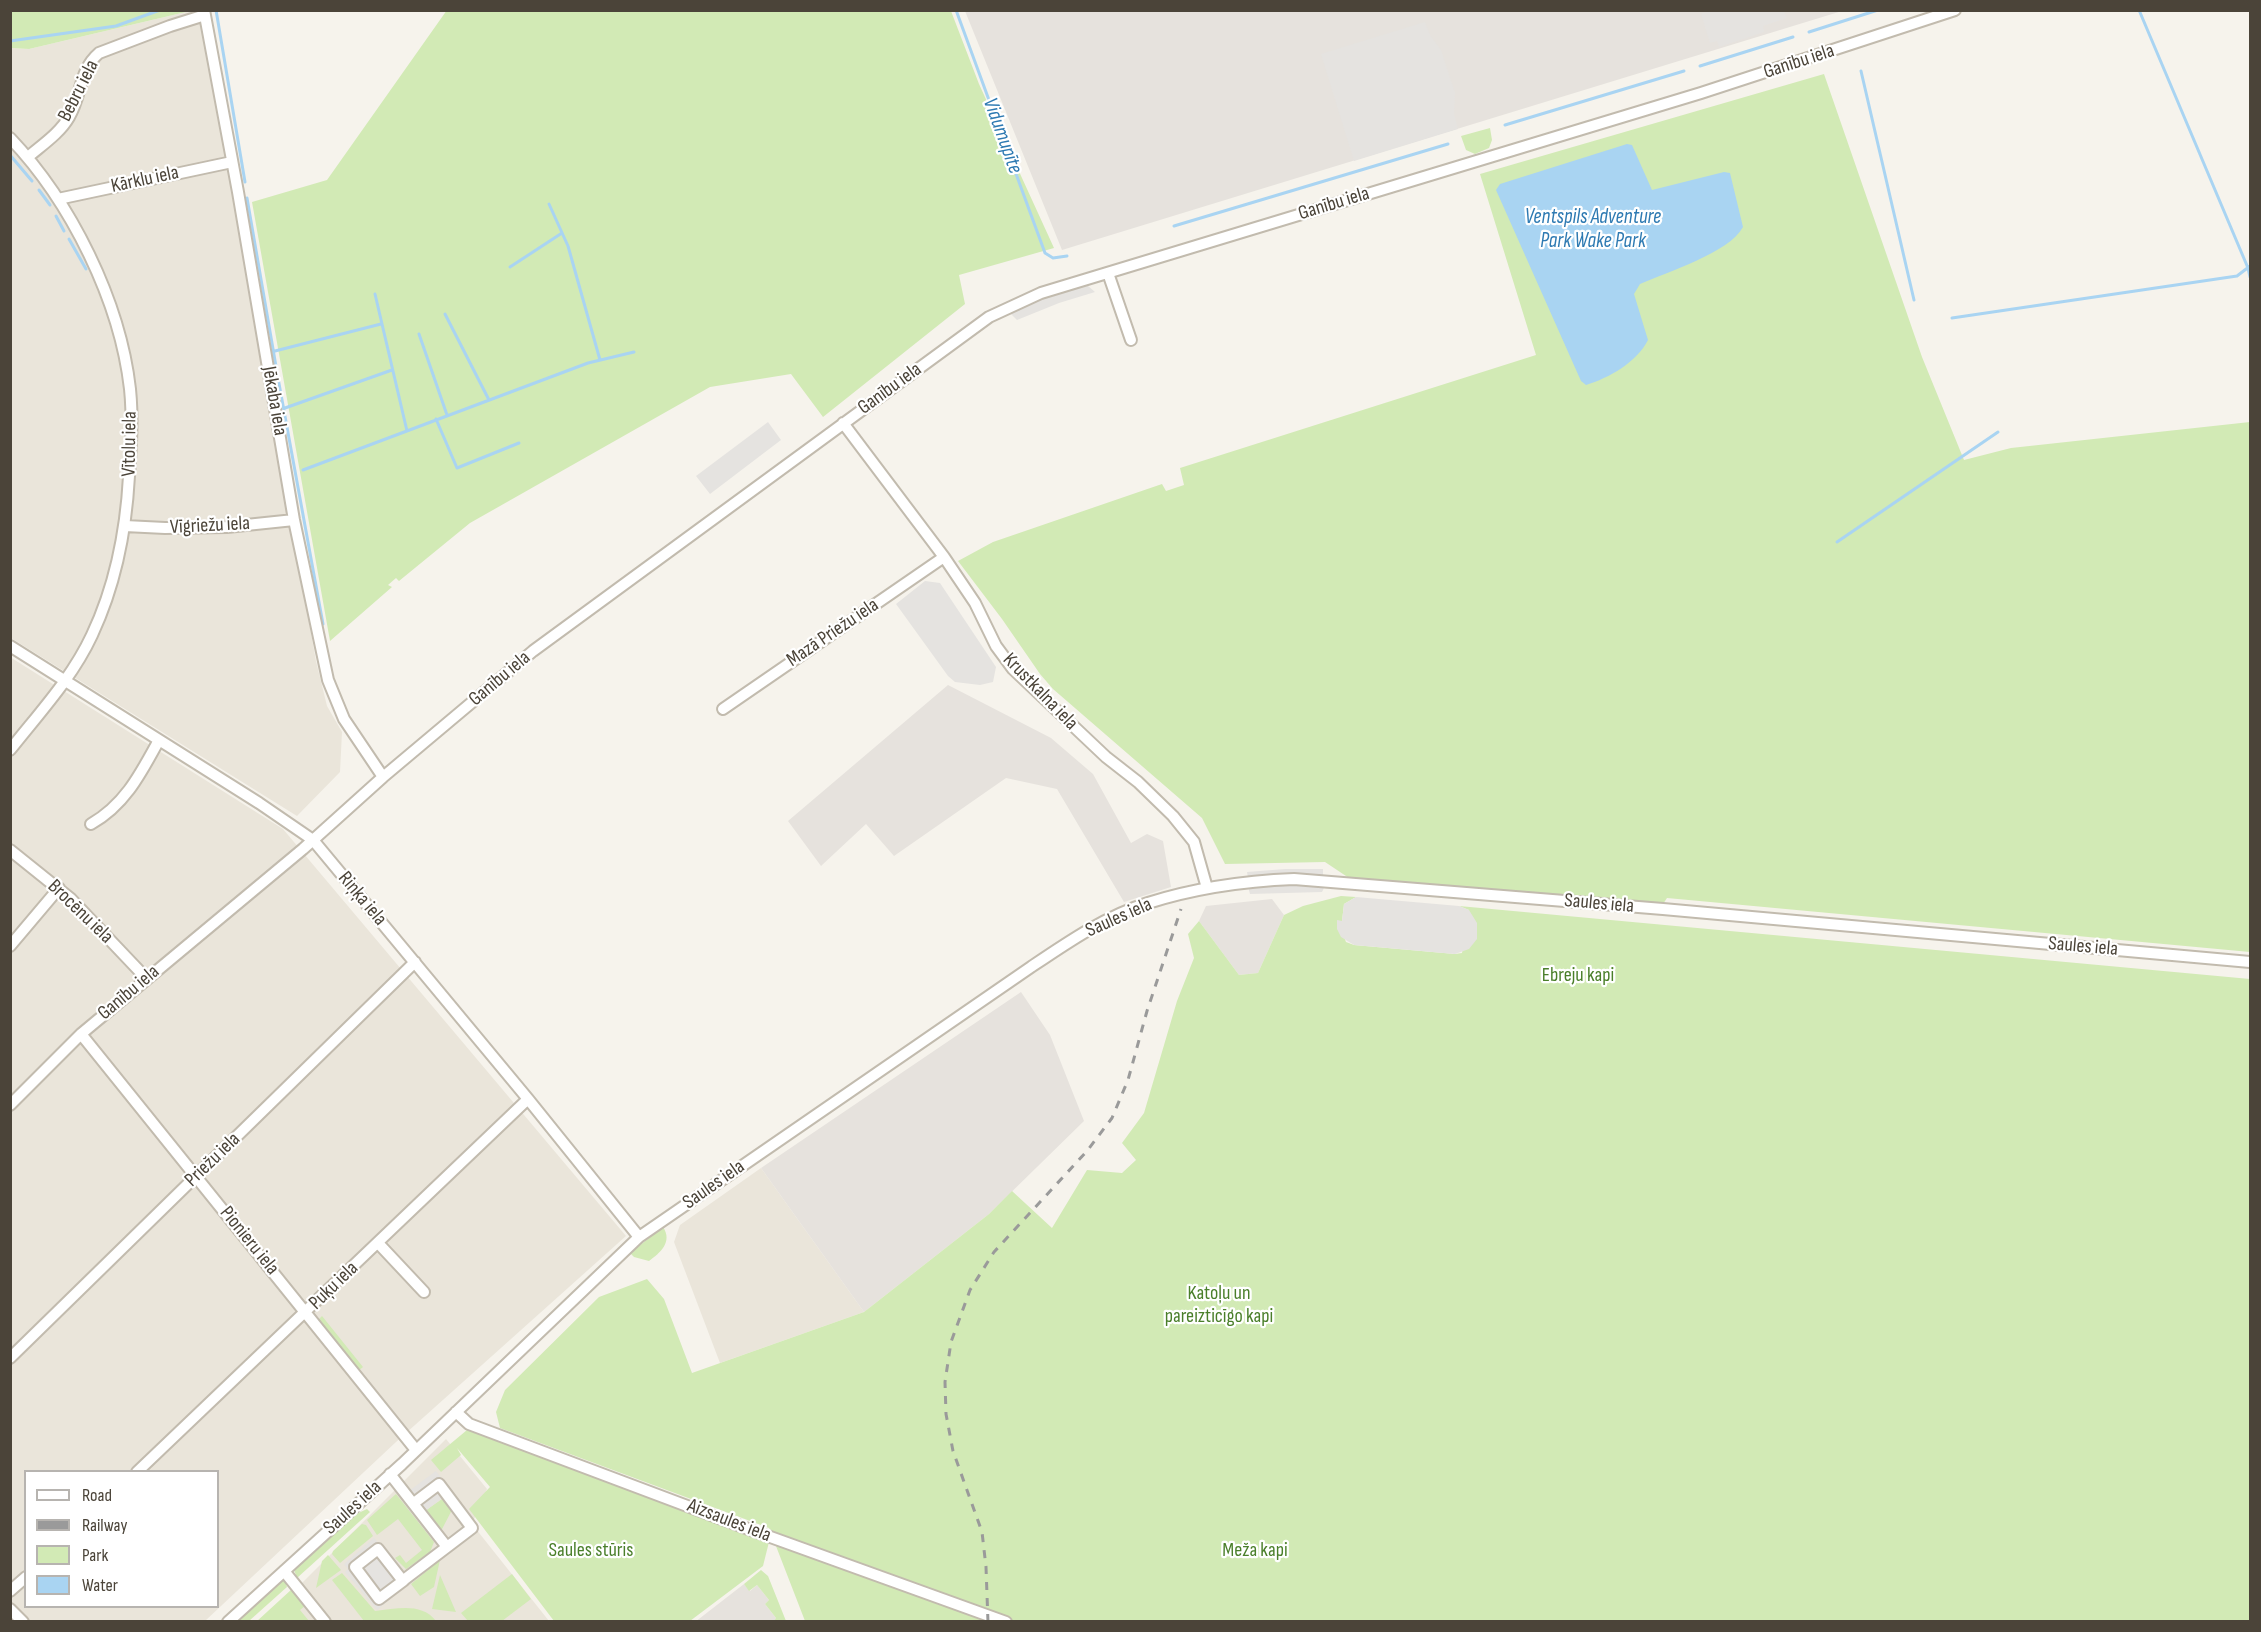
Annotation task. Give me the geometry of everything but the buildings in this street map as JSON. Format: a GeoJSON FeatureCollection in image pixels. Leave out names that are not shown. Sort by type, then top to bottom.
{"type":"FeatureCollection","features":[{"type":"Feature","properties":{"kind":"street","name":"Ganību iela"},"geometry":{"type":"LineString","coordinates":[[10,1106],[81,1034],[313,840],[383,777],[533,651],[989,318],[1041,293],[1701,93],[1955,10]]}},
{"type":"Feature","properties":{"kind":"street","name":"Bebru iela"},"geometry":{"type":"LineString","coordinates":[[28,157],[68,119],[84,71],[99,53],[205,13]]}},
{"type":"Feature","properties":{"kind":"street","name":"Jēkaba iela"},"geometry":{"type":"LineString","coordinates":[[205,13],[294,520],[328,680],[344,719],[383,777]]}},
{"type":"Feature","properties":{"kind":"street","name":"Vītolu iela"},"geometry":{"type":"LineString","coordinates":[[10,138],[28,157],[58,199],[84,243],[105,291],[119,338],[130,388],[132,433],[126,526],[117,568],[106,602],[92,635],[66,681],[10,750]]}},
{"type":"Feature","properties":{"kind":"street","name":"Kārklu iela"},"geometry":{"type":"LineString","coordinates":[[58,199],[232,162]]}},
{"type":"Feature","properties":{"kind":"street"},"geometry":{"type":"LineString","coordinates":[[1108,273],[1131,340]]}},
{"type":"Feature","properties":{"kind":"street","name":"Krustkalna iela"},"geometry":{"type":"LineString","coordinates":[[843,423],[944,557],[975,603],[996,646],[1013,669],[1106,756],[1138,782],[1173,816],[1194,842],[1207,888]]}},
{"type":"Feature","properties":{"kind":"street","name":"Vīgriežu iela"},"geometry":{"type":"LineString","coordinates":[[126,526],[227,527],[294,520]]}},
{"type":"Feature","properties":{"kind":"street","name":"Mazā Priežu iela"},"geometry":{"type":"LineString","coordinates":[[723,709],[944,557]]}},
{"type":"Feature","properties":{"kind":"street","name":"Riņķa iela"},"geometry":{"type":"LineString","coordinates":[[10,646],[259,803],[313,840],[639,1237]]}},
{"type":"Feature","properties":{"kind":"street"},"geometry":{"type":"LineString","coordinates":[[91,824],[106,816],[121,803],[159,740]]}},
{"type":"Feature","properties":{"kind":"street","name":"Brocēnu iela"},"geometry":{"type":"LineString","coordinates":[[10,850],[59,888],[146,978]]}},
{"type":"Feature","properties":{"kind":"street","name":"Saules iela"},"geometry":{"type":"LineString","coordinates":[[228,1622],[416,1450],[639,1237],[1083,933],[1148,903],[1207,888],[1263,880],[1294,879],[1651,908],[2250,962]]}},
{"type":"Feature","properties":{"kind":"street"},"geometry":{"type":"LineString","coordinates":[[10,946],[59,888]]}},
{"type":"Feature","properties":{"kind":"street","name":"Priežu iela"},"geometry":{"type":"LineString","coordinates":[[10,1358],[415,962]]}},
{"type":"Feature","properties":{"kind":"street","name":"Pionieru iela"},"geometry":{"type":"LineString","coordinates":[[81,1034],[416,1450]]}},
{"type":"Feature","properties":{"kind":"street","name":"Puķu iela"},"geometry":{"type":"LineString","coordinates":[[139,1470],[528,1099]]}},
{"type":"Feature","properties":{"kind":"street"},"geometry":{"type":"LineString","coordinates":[[378,1243],[423,1292]]}},
{"type":"Feature","properties":{"kind":"street","name":"Aizsaules iela"},"geometry":{"type":"LineString","coordinates":[[456,1412],[469,1424],[751,1530],[1006,1622]]}},
{"type":"Feature","properties":{"kind":"street"},"geometry":{"type":"LineString","coordinates":[[390,1474],[447,1547]]}},
{"type":"Feature","properties":{"kind":"street"},"geometry":{"type":"LineString","coordinates":[[403,1581],[378,1549],[355,1567],[379,1599],[403,1581],[472,1528],[439,1484],[414,1503]]}},
{"type":"Feature","properties":{"kind":"street"},"geometry":{"type":"LineString","coordinates":[[284,1570],[325,1622]]}},
{"type":"Feature","properties":{"kind":"street"},"geometry":{"type":"LineString","coordinates":[[10,1591],[24,1579]]}},
{"type":"Feature","properties":{"kind":"street"},"geometry":{"type":"LineString","coordinates":[[10,1609],[22,1622]]}},
{"type":"Feature","properties":{"kind":"shaded area"},"geometry":{"type":"Polygon","coordinates":[[[190,11],[200,11],[316,661],[327,706],[342,732],[340,772],[297,816],[11,638],[10,48],[29,49],[190,11]]]}},
{"type":"Feature","properties":{"kind":"shaded area"},"geometry":{"type":"Polygon","coordinates":[[[965,11],[1842,11],[1062,250],[965,11]]]}},
{"type":"Feature","properties":{"kind":"shaded area"},"geometry":{"type":"Polygon","coordinates":[[[1708,11],[1784,11],[1787,18],[1763,26],[1764,32],[1719,47],[1717,41],[1710,43],[1701,14],[1708,11]]]}},
{"type":"Feature","properties":{"kind":"shaded area"},"geometry":{"type":"Polygon","coordinates":[[[1425,22],[1430,35],[1441,50],[1455,93],[1454,113],[1458,129],[1354,161],[1321,54],[1425,22]]]}},
{"type":"Feature","properties":{"kind":"shaded area"},"geometry":{"type":"Polygon","coordinates":[[[1087,285],[1095,292],[1059,303],[1017,320],[1010,313],[1052,295],[1087,285]]]}},
{"type":"Feature","properties":{"kind":"shaded area"},"geometry":{"type":"Polygon","coordinates":[[[768,422],[781,440],[710,494],[696,476],[768,422]]]}},
{"type":"Feature","properties":{"kind":"shaded area"},"geometry":{"type":"Polygon","coordinates":[[[925,581],[940,583],[996,667],[993,682],[980,685],[955,682],[948,676],[896,604],[925,581]]]}},
{"type":"Feature","properties":{"kind":"shaded area"},"geometry":{"type":"Polygon","coordinates":[[[10,657],[283,829],[626,1236],[396,1442],[219,1608],[219,1470],[24,1470],[24,1608],[219,1608],[205,1621],[11,1621],[10,657]]]}},
{"type":"Feature","properties":{"kind":"shaded area"},"geometry":{"type":"Polygon","coordinates":[[[948,685],[1051,738],[1093,774],[1131,843],[1147,834],[1163,841],[1171,887],[1124,902],[1057,789],[1006,778],[894,856],[866,824],[821,866],[788,821],[948,685]]]}},
{"type":"Feature","properties":{"kind":"shaded area"},"geometry":{"type":"Polygon","coordinates":[[[1323,869],[1323,877],[1248,878],[1247,872],[1323,869]]]}},
{"type":"Feature","properties":{"kind":"shaded area"},"geometry":{"type":"Polygon","coordinates":[[[1325,886],[1322,892],[1250,894],[1248,887],[1325,886]]]}},
{"type":"Feature","properties":{"kind":"shaded area"},"geometry":{"type":"Polygon","coordinates":[[[1356,897],[1459,906],[1469,910],[1477,923],[1477,939],[1469,949],[1455,954],[1354,945],[1341,937],[1337,929],[1337,920],[1342,921],[1344,904],[1356,897]]]}},
{"type":"Feature","properties":{"kind":"shaded area"},"geometry":{"type":"Polygon","coordinates":[[[1272,899],[1284,915],[1258,973],[1239,975],[1199,921],[1206,906],[1272,899]]]}},
{"type":"Feature","properties":{"kind":"shaded area"},"geometry":{"type":"Polygon","coordinates":[[[1021,992],[1050,1035],[1084,1121],[989,1214],[864,1312],[761,1168],[1021,992]]]}},
{"type":"Feature","properties":{"kind":"shaded area"},"geometry":{"type":"Polygon","coordinates":[[[761,1168],[864,1312],[720,1363],[674,1242],[680,1225],[761,1168]]]}},
{"type":"Feature","properties":{"kind":"shaded area"},"geometry":{"type":"Polygon","coordinates":[[[446,1439],[487,1489],[472,1524],[549,1621],[263,1622],[446,1439]]]}},
{"type":"Feature","properties":{"kind":"shaded area"},"geometry":{"type":"Polygon","coordinates":[[[436,1471],[451,1491],[424,1512],[409,1491],[436,1471]]]}},
{"type":"Feature","properties":{"kind":"shaded area"},"geometry":{"type":"Polygon","coordinates":[[[374,1538],[410,1582],[377,1610],[345,1572],[348,1569],[344,1564],[374,1538]]]}},
{"type":"Feature","properties":{"kind":"shaded area"},"geometry":{"type":"Polygon","coordinates":[[[744,1584],[750,1591],[757,1585],[769,1600],[765,1604],[776,1618],[774,1622],[695,1622],[744,1584]]]}},
{"type":"Feature","properties":{"kind":"green space"},"geometry":{"type":"Polygon","coordinates":[[[11,10],[190,11],[29,49],[11,48],[11,10]]]}},
{"type":"Feature","properties":{"kind":"green space"},"geometry":{"type":"Polygon","coordinates":[[[447,10],[951,11],[979,84],[1054,248],[959,275],[965,304],[823,417],[791,374],[710,387],[470,523],[399,581],[396,578],[388,585],[392,587],[330,641],[252,202],[327,180],[447,10]]]}},
{"type":"Feature","properties":{"kind":"green space"},"geometry":{"type":"Polygon","coordinates":[[[1824,74],[1922,357],[1964,460],[2011,448],[2250,422],[2250,952],[1667,898],[1663,904],[1349,878],[1325,862],[1225,864],[1202,818],[1053,689],[958,561],[993,542],[1162,484],[1166,491],[1184,485],[1180,468],[1536,355],[1480,174],[1824,74]]]}},
{"type":"Feature","properties":{"kind":"green space"},"geometry":{"type":"Polygon","coordinates":[[[1490,128],[1492,140],[1489,148],[1475,154],[1466,150],[1461,136],[1490,128]]]}},
{"type":"Feature","properties":{"kind":"green space"},"geometry":{"type":"Polygon","coordinates":[[[1341,896],[1356,897],[1344,904],[1342,921],[1338,921],[1346,942],[1354,945],[1462,953],[1469,910],[1459,906],[2250,979],[2250,1621],[805,1621],[769,1528],[500,1428],[496,1412],[505,1390],[599,1297],[647,1279],[664,1299],[692,1373],[864,1312],[989,1214],[1012,1191],[1052,1228],[1087,1170],[1122,1173],[1136,1160],[1122,1143],[1144,1113],[1177,1001],[1194,958],[1188,934],[1199,921],[1239,975],[1258,973],[1284,915],[1303,906],[1341,896]]]}},
{"type":"Feature","properties":{"kind":"green space"},"geometry":{"type":"Polygon","coordinates":[[[663,1227],[666,1232],[666,1242],[653,1258],[649,1261],[634,1257],[630,1253],[663,1227]]]}},
{"type":"Feature","properties":{"kind":"green space"},"geometry":{"type":"Polygon","coordinates":[[[322,1316],[363,1367],[358,1371],[317,1321],[322,1316]]]}},
{"type":"Feature","properties":{"kind":"green space","name":"Saules stūris"},"geometry":{"type":"Polygon","coordinates":[[[467,1430],[769,1542],[763,1566],[690,1621],[554,1621],[469,1509],[490,1487],[457,1448],[461,1455],[441,1472],[431,1460],[467,1430]]]}},
{"type":"Feature","properties":{"kind":"green space"},"geometry":{"type":"Polygon","coordinates":[[[396,1494],[434,1542],[430,1552],[406,1569],[395,1558],[400,1555],[406,1563],[422,1550],[398,1519],[377,1535],[367,1520],[396,1494]]]}},
{"type":"Feature","properties":{"kind":"green space"},"geometry":{"type":"Polygon","coordinates":[[[445,1497],[453,1508],[441,1531],[425,1511],[445,1497]]]}},
{"type":"Feature","properties":{"kind":"green space"},"geometry":{"type":"Polygon","coordinates":[[[367,1509],[370,1512],[297,1578],[294,1570],[352,1516],[367,1509]]]}},
{"type":"Feature","properties":{"kind":"green space"},"geometry":{"type":"Polygon","coordinates":[[[362,1524],[366,1525],[373,1536],[340,1563],[332,1554],[333,1551],[362,1524]]]}},
{"type":"Feature","properties":{"kind":"green space"},"geometry":{"type":"Polygon","coordinates":[[[328,1555],[341,1570],[316,1588],[322,1561],[328,1555]]]}},
{"type":"Feature","properties":{"kind":"green space"},"geometry":{"type":"Polygon","coordinates":[[[440,1560],[434,1587],[420,1596],[411,1584],[440,1560]]]}},
{"type":"Feature","properties":{"kind":"green space"},"geometry":{"type":"Polygon","coordinates":[[[761,1570],[768,1576],[786,1621],[774,1621],[776,1618],[765,1604],[769,1600],[757,1585],[749,1591],[744,1584],[761,1570]]]}},
{"type":"Feature","properties":{"kind":"green space"},"geometry":{"type":"Polygon","coordinates":[[[342,1573],[375,1611],[416,1609],[430,1615],[436,1621],[364,1621],[332,1580],[342,1573]]]}},
{"type":"Feature","properties":{"kind":"green space"},"geometry":{"type":"Polygon","coordinates":[[[512,1574],[531,1599],[502,1621],[468,1621],[461,1613],[512,1574]]]}},
{"type":"Feature","properties":{"kind":"green space"},"geometry":{"type":"Polygon","coordinates":[[[440,1575],[456,1612],[432,1609],[440,1575]]]}},
{"type":"Feature","properties":{"kind":"green space"},"geometry":{"type":"Polygon","coordinates":[[[281,1580],[285,1580],[287,1587],[249,1621],[236,1622],[281,1580]]]}},
{"type":"Feature","properties":{"kind":"green space"},"geometry":{"type":"Polygon","coordinates":[[[292,1589],[306,1605],[300,1610],[309,1621],[256,1622],[292,1589]]]}},
{"type":"Feature","properties":{"kind":"water","name":"Ventspils Adventure Park Wake Park"},"geometry":{"type":"Polygon","coordinates":[[[1627,144],[1632,145],[1652,190],[1724,172],[1730,173],[1743,227],[1725,245],[1711,253],[1640,284],[1634,294],[1648,340],[1637,355],[1622,368],[1586,385],[1581,381],[1496,190],[1500,184],[1627,144]]]}},
{"type":"Feature","properties":{"kind":"waterway","name":"Vidumupīte"},"geometry":{"type":"LineString","coordinates":[[10,41],[116,26],[160,10]]}},
{"type":"Feature","properties":{"kind":"waterway"},"geometry":{"type":"LineString","coordinates":[[216,10],[245,182]]}},
{"type":"Feature","properties":{"kind":"waterway","name":"Vidumupīte"},"geometry":{"type":"LineString","coordinates":[[956,10],[1045,253],[1053,258],[1067,256]]}},
{"type":"Feature","properties":{"kind":"waterway"},"geometry":{"type":"LineString","coordinates":[[1809,32],[1878,10]]}},
{"type":"Feature","properties":{"kind":"waterway"},"geometry":{"type":"LineString","coordinates":[[2139,10],[2250,277]]}},
{"type":"Feature","properties":{"kind":"waterway"},"geometry":{"type":"LineString","coordinates":[[1700,66],[1793,37]]}},
{"type":"Feature","properties":{"kind":"waterway"},"geometry":{"type":"LineString","coordinates":[[1505,125],[1684,71]]}},
{"type":"Feature","properties":{"kind":"waterway"},"geometry":{"type":"LineString","coordinates":[[1861,71],[1914,300]]}},
{"type":"Feature","properties":{"kind":"waterway"},"geometry":{"type":"LineString","coordinates":[[1174,226],[1448,144]]}},
{"type":"Feature","properties":{"kind":"waterway"},"geometry":{"type":"LineString","coordinates":[[10,155],[32,181]]}},
{"type":"Feature","properties":{"kind":"waterway"},"geometry":{"type":"LineString","coordinates":[[39,190],[50,205]]}},
{"type":"Feature","properties":{"kind":"waterway"},"geometry":{"type":"LineString","coordinates":[[247,198],[323,624]]}},
{"type":"Feature","properties":{"kind":"waterway"},"geometry":{"type":"LineString","coordinates":[[549,204],[568,246],[600,360]]}},
{"type":"Feature","properties":{"kind":"waterway"},"geometry":{"type":"LineString","coordinates":[[56,216],[64,231]]}},
{"type":"Feature","properties":{"kind":"waterway"},"geometry":{"type":"LineString","coordinates":[[510,267],[562,233]]}},
{"type":"Feature","properties":{"kind":"waterway"},"geometry":{"type":"LineString","coordinates":[[69,239],[86,269]]}},
{"type":"Feature","properties":{"kind":"waterway"},"geometry":{"type":"LineString","coordinates":[[1952,318],[2237,276],[2250,266]]}},
{"type":"Feature","properties":{"kind":"waterway"},"geometry":{"type":"LineString","coordinates":[[375,294],[407,431]]}},
{"type":"Feature","properties":{"kind":"waterway"},"geometry":{"type":"LineString","coordinates":[[445,314],[489,400]]}},
{"type":"Feature","properties":{"kind":"waterway"},"geometry":{"type":"LineString","coordinates":[[275,351],[381,324]]}},
{"type":"Feature","properties":{"kind":"waterway"},"geometry":{"type":"LineString","coordinates":[[419,334],[447,415]]}},
{"type":"Feature","properties":{"kind":"waterway"},"geometry":{"type":"LineString","coordinates":[[303,470],[588,363],[634,352]]}},
{"type":"Feature","properties":{"kind":"waterway"},"geometry":{"type":"LineString","coordinates":[[285,408],[392,370]]}},
{"type":"Feature","properties":{"kind":"waterway"},"geometry":{"type":"LineString","coordinates":[[436,419],[457,468],[519,443]]}},
{"type":"Feature","properties":{"kind":"waterway"},"geometry":{"type":"LineString","coordinates":[[1837,542],[1998,432]]}},
{"type":"Feature","properties":{"kind":"railway"},"geometry":{"type":"LineString","coordinates":[[988,1622],[982,1532],[953,1451],[946,1414],[945,1382],[951,1342],[970,1290],[994,1252],[1087,1151],[1112,1118],[1128,1080],[1147,1011],[1181,909]]}},
{"type":"Feature","properties":{"kind":"park label","name":"Ebreju kapi"},"geometry":{"type":"Point","coordinates":[1578,976]}},
{"type":"Feature","properties":{"kind":"park label","name":"Katoļu un pareizticīgo kapi"},"geometry":{"type":"Point","coordinates":[1219,1306]}},
{"type":"Feature","properties":{"kind":"park label","name":"Meža kapi"},"geometry":{"type":"Point","coordinates":[1255,1551]}}]}
